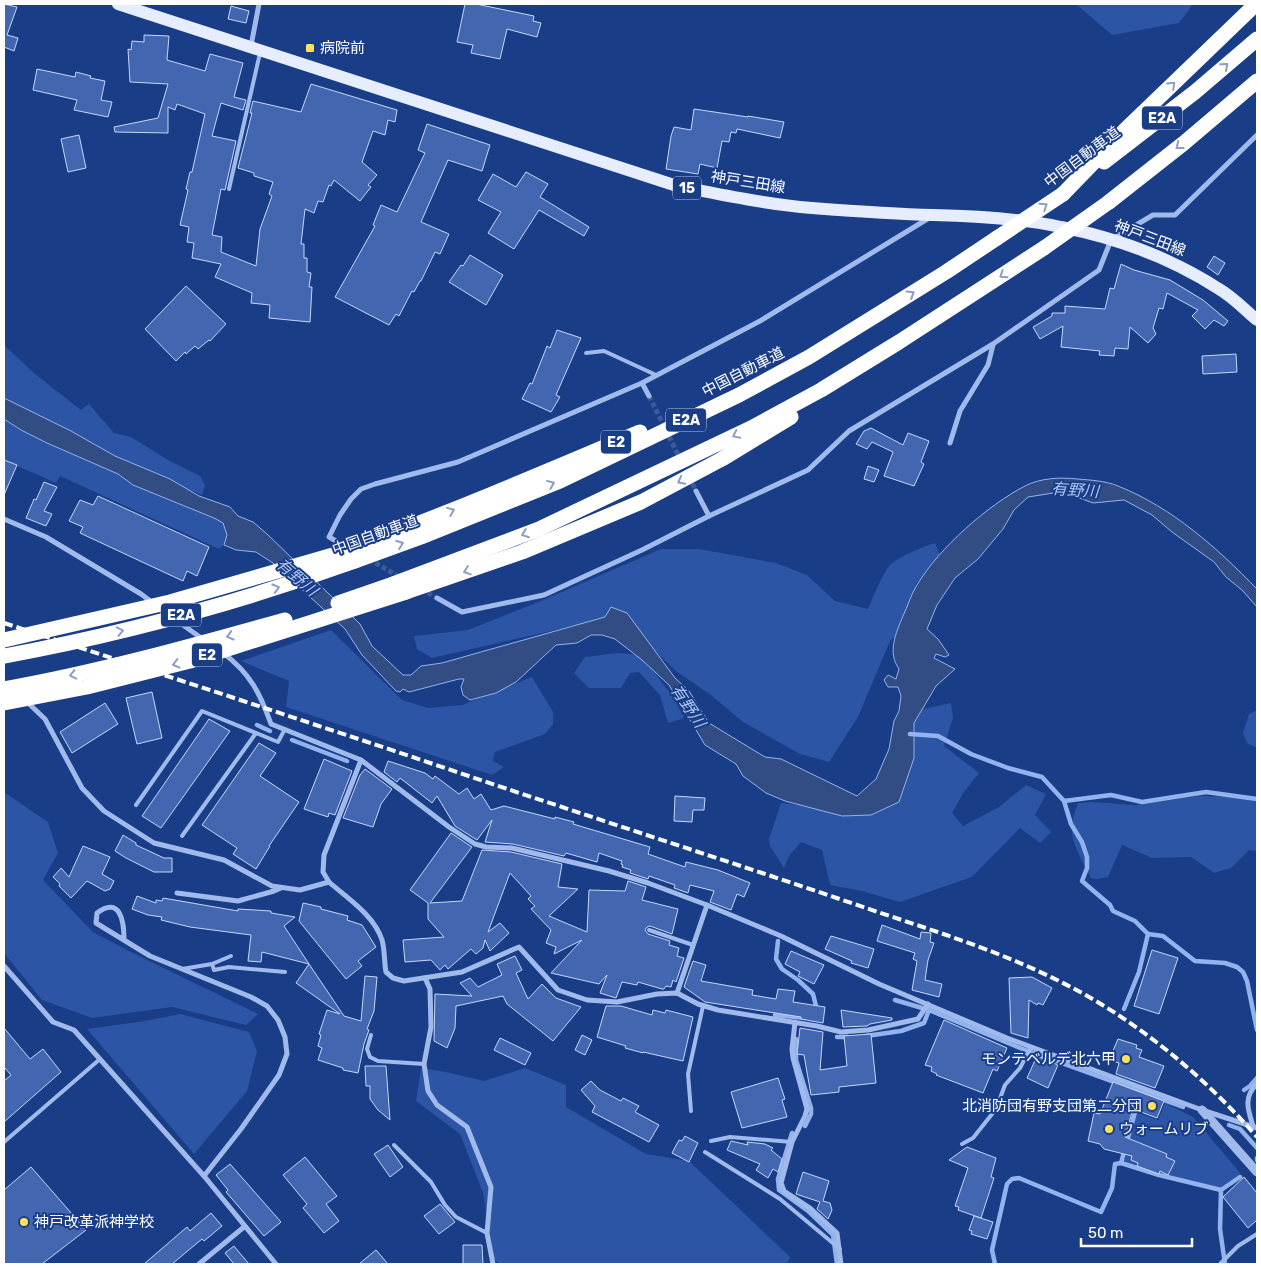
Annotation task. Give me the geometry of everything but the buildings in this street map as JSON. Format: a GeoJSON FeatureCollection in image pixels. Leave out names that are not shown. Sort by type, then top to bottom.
{"type":"FeatureCollection","features":[{"type":"Feature","properties":{"kind":"highway"},"geometry":{"type":"LineString","coordinates":[[1063,194],[1125,130],[1256,4]]}},
{"type":"Feature","properties":{"kind":"highway","name":"中国自動車道"},"geometry":{"type":"LineString","coordinates":[[4,656],[131,629],[299,581],[421,537],[560,481],[739,395],[809,357],[883,312],[1063,194],[1195,92],[1257,39]]}},
{"type":"Feature","properties":{"kind":"highway","name":"E2A"},"geometry":{"type":"LineString","coordinates":[[4,690],[168,653],[400,588],[539,529],[670,468],[751,428],[821,390],[1044,248],[1109,202],[1257,82]]}},
{"type":"Feature","properties":{"kind":"highway","name":"E2"},"geometry":{"type":"LineString","coordinates":[[4,640],[170,602],[338,547],[416,525],[497,493],[650,427],[883,312]]}},
{"type":"Feature","properties":{"kind":"highway","name":"E2"},"geometry":{"type":"LineString","coordinates":[[4,704],[88,687],[190,661],[400,588]]}},
{"type":"Feature","properties":{"kind":"main road","name":"神戸三田線"},"geometry":{"type":"LineString","coordinates":[[118,4],[677,186],[769,203],[812,208],[965,216],[1035,223],[1060,227],[1111,240],[1168,260],[1191,272],[1221,290],[1257,320]]}},
{"type":"Feature","properties":{"kind":"street"},"geometry":{"type":"LineString","coordinates":[[256,48],[259,4]]}},
{"type":"Feature","properties":{"kind":"street"},"geometry":{"type":"LineString","coordinates":[[437,598],[462,612],[544,595],[808,470],[849,431],[993,344],[1099,270],[1111,240],[1152,215],[1175,215],[1257,135]]}},
{"type":"Feature","properties":{"kind":"street"},"geometry":{"type":"LineString","coordinates":[[338,547],[329,537],[340,515],[361,489],[458,462],[642,383],[760,321],[934,215]]}},
{"type":"Feature","properties":{"kind":"street"},"geometry":{"type":"LineString","coordinates":[[950,443],[960,411],[988,365],[993,344]]}},
{"type":"Feature","properties":{"kind":"street"},"geometry":{"type":"LineString","coordinates":[[642,383],[649,396]]}},
{"type":"Feature","properties":{"kind":"street"},"geometry":{"type":"LineString","coordinates":[[696,491],[709,516]]}},
{"type":"Feature","properties":{"kind":"street"},"geometry":{"type":"LineString","coordinates":[[4,519],[46,537],[141,594],[238,665],[257,689],[271,724],[360,760],[449,827],[475,844],[486,847],[512,848],[609,871],[648,883],[781,936],[879,984],[1031,1047],[1202,1110],[1255,1127]]}},
{"type":"Feature","properties":{"kind":"street"},"geometry":{"type":"LineString","coordinates":[[4,681],[45,719],[82,788],[104,811],[154,843],[224,860],[272,886],[300,890],[329,882]]}},
{"type":"Feature","properties":{"kind":"street"},"geometry":{"type":"LineString","coordinates":[[360,760],[324,855],[323,872],[329,882],[363,912],[373,925],[382,940],[386,972],[393,978],[404,981],[462,972],[518,946],[558,990],[587,1000],[618,1002],[657,994],[677,993],[703,1006],[718,1010],[795,1022],[842,1032],[868,1030],[918,1018],[928,1004]]}},
{"type":"Feature","properties":{"kind":"street"},"geometry":{"type":"LineString","coordinates":[[177,893],[238,901],[282,888]]}},
{"type":"Feature","properties":{"kind":"street"},"geometry":{"type":"LineString","coordinates":[[677,993],[707,905]]}},
{"type":"Feature","properties":{"kind":"street"},"geometry":{"type":"LineString","coordinates":[[124,939],[123,919],[120,912],[112,907],[104,908],[97,913],[96,923],[150,956],[251,997],[267,1006],[278,1020],[285,1036],[287,1054],[278,1075],[241,1129],[204,1176]]}},
{"type":"Feature","properties":{"kind":"street"},"geometry":{"type":"LineString","coordinates":[[4,966],[52,1022],[74,1030],[204,1176],[276,1264]]}},
{"type":"Feature","properties":{"kind":"street"},"geometry":{"type":"LineString","coordinates":[[425,978],[430,989],[431,1027],[424,1064],[428,1092],[437,1105],[467,1127],[491,1187],[486,1232],[493,1264]]}},
{"type":"Feature","properties":{"kind":"street"},"geometry":{"type":"LineString","coordinates":[[795,1022],[793,1058],[807,1109],[806,1116],[792,1142],[781,1183],[784,1191],[810,1208],[837,1233],[841,1264]]}},
{"type":"Feature","properties":{"kind":"street"},"geometry":{"type":"LineString","coordinates":[[1255,1127],[1246,1105],[1249,1095],[1257,1084]]}},
{"type":"Feature","properties":{"kind":"street"},"geometry":{"type":"LineString","coordinates":[[1202,1110],[1257,1172]]}},
{"type":"Feature","properties":{"kind":"street"},"geometry":{"type":"LineString","coordinates":[[199,1264],[244,1227]]}},
{"type":"Feature","properties":{"kind":"lane"},"geometry":{"type":"LineString","coordinates":[[229,189],[256,48]]}},
{"type":"Feature","properties":{"kind":"lane"},"geometry":{"type":"LineString","coordinates":[[586,353],[604,351],[656,376]]}},
{"type":"Feature","properties":{"kind":"lane"},"geometry":{"type":"LineString","coordinates":[[136,805],[202,710],[278,742],[284,729]]}},
{"type":"Feature","properties":{"kind":"lane"},"geometry":{"type":"LineString","coordinates":[[182,836],[256,732]]}},
{"type":"Feature","properties":{"kind":"lane"},"geometry":{"type":"LineString","coordinates":[[649,930],[693,945]]}},
{"type":"Feature","properties":{"kind":"lane"},"geometry":{"type":"LineString","coordinates":[[182,969],[212,964],[231,956]]}},
{"type":"Feature","properties":{"kind":"lane"},"geometry":{"type":"LineString","coordinates":[[212,964],[214,970],[228,967],[285,972]]}},
{"type":"Feature","properties":{"kind":"lane"},"geometry":{"type":"LineString","coordinates":[[691,1111],[688,1074],[703,1006]]}},
{"type":"Feature","properties":{"kind":"lane"},"geometry":{"type":"LineString","coordinates":[[370,1035],[368,1049],[370,1057],[378,1061],[424,1064]]}},
{"type":"Feature","properties":{"kind":"lane"},"geometry":{"type":"LineString","coordinates":[[962,1144],[973,1138],[996,1109],[1005,1085],[1020,1068],[1031,1047]]}},
{"type":"Feature","properties":{"kind":"lane"},"geometry":{"type":"LineString","coordinates":[[4,1142],[100,1059]]}},
{"type":"Feature","properties":{"kind":"lane"},"geometry":{"type":"LineString","coordinates":[[711,1141],[730,1137],[792,1142]]}},
{"type":"Feature","properties":{"kind":"lane"},"geometry":{"type":"LineString","coordinates":[[394,1145],[431,1182],[456,1217],[486,1232]]}},
{"type":"Feature","properties":{"kind":"lane"},"geometry":{"type":"LineString","coordinates":[[705,1152],[780,1199],[840,1249]]}},
{"type":"Feature","properties":{"kind":"lane"},"geometry":{"type":"LineString","coordinates":[[1220,1264],[1238,1246],[1257,1234]]}},
{"type":"Feature","properties":{"kind":"shaded area"},"geometry":{"type":"Polygon","coordinates":[[[1076,4],[1193,4],[1179,23],[1112,35],[1076,4]]]}},
{"type":"Feature","properties":{"kind":"shaded area"},"geometry":{"type":"Polygon","coordinates":[[[4,345],[35,374],[81,410],[89,404],[114,433],[131,437],[168,460],[200,476],[205,485],[202,495],[120,462],[4,400],[4,345]]]}},
{"type":"Feature","properties":{"kind":"shaded area"},"geometry":{"type":"Polygon","coordinates":[[[4,419],[47,443],[118,474],[133,485],[223,523],[227,535],[224,545],[219,549],[60,476],[56,483],[4,460],[4,419]]]}},
{"type":"Feature","properties":{"kind":"shaded area"},"geometry":{"type":"Polygon","coordinates":[[[935,543],[940,555],[916,584],[907,627],[890,641],[858,717],[829,762],[800,754],[743,722],[712,696],[676,671],[629,626],[573,626],[432,658],[417,649],[414,636],[468,630],[541,601],[661,549],[699,549],[776,563],[807,575],[835,601],[868,609],[880,582],[892,563],[918,549],[935,543]]]}},
{"type":"Feature","properties":{"kind":"shaded area"},"geometry":{"type":"Polygon","coordinates":[[[331,630],[402,700],[428,708],[462,705],[532,677],[553,712],[553,724],[545,734],[495,752],[493,761],[504,767],[492,775],[286,707],[289,681],[241,661],[331,630]]]}},
{"type":"Feature","properties":{"kind":"shaded area"},"geometry":{"type":"Polygon","coordinates":[[[617,653],[641,655],[674,698],[684,718],[668,723],[660,695],[639,672],[630,673],[621,688],[589,688],[574,673],[585,657],[617,653]]]}},
{"type":"Feature","properties":{"kind":"shaded area"},"geometry":{"type":"Polygon","coordinates":[[[951,703],[953,718],[944,746],[979,773],[964,792],[952,813],[963,826],[999,807],[1026,785],[1046,794],[1035,815],[1051,832],[1040,843],[1020,828],[972,877],[900,902],[862,891],[830,885],[822,850],[801,842],[789,856],[784,868],[770,846],[769,839],[781,803],[869,813],[910,712],[951,703]]]}},
{"type":"Feature","properties":{"kind":"shaded area"},"geometry":{"type":"Polygon","coordinates":[[[1257,710],[1257,748],[1247,743],[1243,733],[1249,714],[1257,710]]]}},
{"type":"Feature","properties":{"kind":"shaded area"},"geometry":{"type":"Polygon","coordinates":[[[4,792],[48,822],[58,853],[43,880],[93,932],[258,1014],[246,1025],[172,1007],[92,1018],[42,1000],[4,953],[4,792]]]}},
{"type":"Feature","properties":{"kind":"shaded area"},"geometry":{"type":"Polygon","coordinates":[[[1200,796],[1237,797],[1257,802],[1257,851],[1249,850],[1231,868],[1214,873],[1191,857],[1152,858],[1122,845],[1108,877],[1091,878],[1077,850],[1072,834],[1072,825],[1078,803],[1093,802],[1135,805],[1200,796]]]}},
{"type":"Feature","properties":{"kind":"shaded area"},"geometry":{"type":"Polygon","coordinates":[[[180,1014],[249,1032],[257,1051],[247,1091],[194,1154],[87,1029],[180,1014]]]}},
{"type":"Feature","properties":{"kind":"shaded area"},"geometry":{"type":"Polygon","coordinates":[[[421,1068],[484,1081],[525,1068],[566,1085],[566,1107],[646,1154],[689,1161],[790,1257],[787,1264],[499,1264],[494,1259],[483,1193],[460,1134],[416,1101],[421,1068]]]}},
{"type":"Feature","properties":{"kind":"shaded area"},"geometry":{"type":"Polygon","coordinates":[[[1165,1103],[1193,1117],[1241,1174],[1220,1188],[1160,1175],[1123,1162],[1136,1112],[1158,1120],[1165,1103]]]}},
{"type":"Feature","properties":{"kind":"water","name":"有野川"},"geometry":{"type":"Polygon","coordinates":[[[4,398],[71,431],[115,456],[170,479],[199,496],[230,507],[238,516],[253,522],[360,624],[372,646],[403,675],[411,675],[421,666],[442,663],[605,617],[611,607],[627,613],[675,678],[689,691],[709,723],[765,757],[781,759],[857,796],[876,779],[889,749],[901,696],[898,687],[888,687],[884,680],[888,675],[896,679],[899,669],[895,663],[894,642],[915,589],[926,571],[965,529],[996,504],[1031,483],[1057,478],[1093,480],[1118,486],[1138,495],[1176,517],[1226,559],[1257,589],[1257,607],[1242,590],[1226,577],[1214,562],[1152,515],[1124,500],[1093,503],[1074,496],[1053,493],[1028,497],[1014,510],[1003,529],[978,559],[955,578],[937,605],[927,629],[938,639],[949,655],[945,657],[936,654],[934,658],[955,669],[936,686],[914,723],[914,758],[899,802],[871,815],[842,816],[785,801],[766,793],[743,776],[736,764],[705,745],[669,685],[642,660],[615,639],[602,635],[591,635],[577,643],[556,645],[516,682],[496,693],[470,700],[463,695],[461,687],[464,679],[409,692],[403,689],[400,692],[396,691],[362,655],[345,629],[273,563],[256,552],[236,550],[224,545],[227,535],[223,523],[133,485],[118,474],[21,430],[4,419],[4,398]]]}},
{"type":"Feature","properties":{"kind":"waterway"},"geometry":{"type":"LineString","coordinates":[[257,725],[270,731]]}},
{"type":"Feature","properties":{"kind":"waterway"},"geometry":{"type":"LineString","coordinates":[[910,734],[938,736],[971,754],[1008,768],[1042,777],[1064,801],[1071,824],[1082,842],[1087,857],[1087,868],[1082,881],[1110,905],[1113,911],[1135,921],[1148,934],[1139,972],[1124,1009]]}},
{"type":"Feature","properties":{"kind":"waterway"},"geometry":{"type":"LineString","coordinates":[[292,740],[347,761]]}},
{"type":"Feature","properties":{"kind":"waterway"},"geometry":{"type":"LineString","coordinates":[[1064,801],[1111,795],[1142,802],[1206,792],[1257,799]]}},
{"type":"Feature","properties":{"kind":"waterway"},"geometry":{"type":"LineString","coordinates":[[1148,934],[1163,936],[1195,961],[1225,963],[1237,967],[1243,972],[1247,981],[1257,1030]]}},
{"type":"Feature","properties":{"kind":"waterway"},"geometry":{"type":"LineString","coordinates":[[778,941],[776,959],[782,969],[813,994],[816,1006],[814,1009]]}},
{"type":"Feature","properties":{"kind":"waterway"},"geometry":{"type":"LineString","coordinates":[[895,1000],[929,1010],[1020,1048],[1183,1107]]}},
{"type":"Feature","properties":{"kind":"waterway"},"geometry":{"type":"LineString","coordinates":[[866,1036],[901,1031],[924,1023],[929,1010]]}},
{"type":"Feature","properties":{"kind":"waterway"},"geometry":{"type":"LineString","coordinates":[[775,1015],[805,1018]]}},
{"type":"Feature","properties":{"kind":"waterway"},"geometry":{"type":"LineString","coordinates":[[837,1037],[848,1037]]}},
{"type":"Feature","properties":{"kind":"waterway"},"geometry":{"type":"LineString","coordinates":[[796,1039],[796,1060],[811,1108],[811,1114],[805,1126]]}},
{"type":"Feature","properties":{"kind":"waterway"},"geometry":{"type":"LineString","coordinates":[[1244,1090],[1257,1078]]}},
{"type":"Feature","properties":{"kind":"waterway"},"geometry":{"type":"LineString","coordinates":[[1121,1163],[1137,1105]]}},
{"type":"Feature","properties":{"kind":"waterway"},"geometry":{"type":"LineString","coordinates":[[1229,1125],[1240,1129],[1257,1148]]}},
{"type":"Feature","properties":{"kind":"waterway"},"geometry":{"type":"LineString","coordinates":[[792,1133],[778,1179],[779,1190],[808,1211],[833,1235],[837,1264]]}},
{"type":"Feature","properties":{"kind":"waterway"},"geometry":{"type":"LineString","coordinates":[[995,1264],[992,1250],[1007,1184],[1012,1179],[1019,1178],[1101,1212],[1112,1188],[1115,1164],[1121,1163],[1159,1175],[1221,1190],[1240,1177]]}},
{"type":"Feature","properties":{"kind":"waterway"},"geometry":{"type":"LineString","coordinates":[[1221,1190],[1220,1229],[1225,1264]]}},
{"type":"Feature","properties":{"kind":"tunnel"},"geometry":{"type":"LineString","coordinates":[[649,396],[696,491]]}},
{"type":"Feature","properties":{"kind":"tunnel"},"geometry":{"type":"LineString","coordinates":[[369,559],[401,578]]}},
{"type":"Feature","properties":{"kind":"tunnel"},"geometry":{"type":"LineString","coordinates":[[421,589],[437,598]]}},
{"type":"Feature","properties":{"kind":"railway"},"geometry":{"type":"LineString","coordinates":[[4,623],[254,704],[988,950],[1059,981],[1114,1012],[1140,1030],[1166,1049],[1213,1091],[1257,1137]]}},
{"type":"Feature","properties":{"kind":"place","name":"病院前"},"geometry":{"type":"Point","coordinates":[310,48]}},
{"type":"Feature","properties":{"kind":"place","name":"モンテベルデ北六甲"},"geometry":{"type":"Point","coordinates":[1126,1059]}},
{"type":"Feature","properties":{"kind":"place","name":"北消防団有野支団第二分団"},"geometry":{"type":"Point","coordinates":[1152,1106]}},
{"type":"Feature","properties":{"kind":"place","name":"ウォームリブ"},"geometry":{"type":"Point","coordinates":[1109,1129]}},
{"type":"Feature","properties":{"kind":"place","name":"神戸改革派神学校"},"geometry":{"type":"Point","coordinates":[24,1222]}}]}
